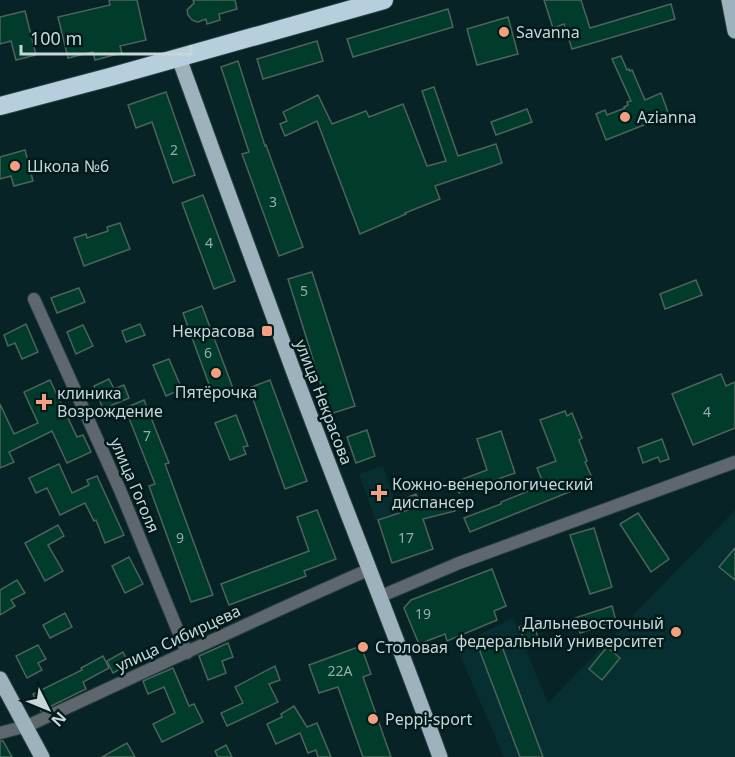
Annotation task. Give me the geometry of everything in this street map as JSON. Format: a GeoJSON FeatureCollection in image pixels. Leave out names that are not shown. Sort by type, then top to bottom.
{"type":"FeatureCollection","features":[{"type":"Feature","properties":{"kind":"highway"},"geometry":{"type":"LineString","coordinates":[[0,106],[384,0]]}},
{"type":"Feature","properties":{"kind":"main road"},"geometry":{"type":"LineString","coordinates":[[729,0],[735,31]]}},
{"type":"Feature","properties":{"kind":"main road","name":"улица Некрасова"},"geometry":{"type":"LineString","coordinates":[[179,58],[288,357],[440,757]]}},
{"type":"Feature","properties":{"kind":"main road"},"geometry":{"type":"LineString","coordinates":[[0,679],[42,757]]}},
{"type":"Feature","properties":{"kind":"street","name":"улица Гоголя"},"geometry":{"type":"LineString","coordinates":[[34,299],[120,490],[187,653]]}},
{"type":"Feature","properties":{"kind":"street"},"geometry":{"type":"LineString","coordinates":[[379,597],[459,563],[735,462]]}},
{"type":"Feature","properties":{"kind":"street","name":"улица Сибирцева"},"geometry":{"type":"LineString","coordinates":[[0,733],[27,726],[187,653],[240,626],[368,570]]}},
{"type":"Feature","properties":{"kind":"shaded area","name":"Кожно-венерологический диспансер"},"geometry":{"type":"Polygon","coordinates":[[[383,466],[398,512],[375,520],[359,474],[383,466]]]}},
{"type":"Feature","properties":{"kind":"shaded area","name":"Дальневосточный федеральный университет"},"geometry":{"type":"Polygon","coordinates":[[[735,510],[735,757],[504,757],[456,646],[513,618],[548,703],[735,510]]]}},
{"type":"Feature","properties":{"kind":"building"},"geometry":{"type":"Polygon","coordinates":[[[109,0],[137,0],[146,40],[120,46],[122,53],[95,60],[93,52],[68,58],[58,17],[110,5],[109,0]]]}},
{"type":"Feature","properties":{"kind":"building"},"geometry":{"type":"Polygon","coordinates":[[[193,0],[235,0],[237,9],[219,14],[220,20],[207,24],[206,19],[198,22],[188,15],[187,10],[194,3],[193,0]]]}},
{"type":"Feature","properties":{"kind":"building"},"geometry":{"type":"Polygon","coordinates":[[[544,0],[581,0],[590,28],[671,4],[675,19],[572,49],[564,24],[553,28],[544,0]]]}},
{"type":"Feature","properties":{"kind":"building"},"geometry":{"type":"Polygon","coordinates":[[[448,9],[453,27],[353,57],[347,39],[448,9]]]}},
{"type":"Feature","properties":{"kind":"building"},"geometry":{"type":"Polygon","coordinates":[[[25,11],[36,55],[16,60],[11,41],[0,44],[0,17],[25,11]]]}},
{"type":"Feature","properties":{"kind":"building"},"geometry":{"type":"Polygon","coordinates":[[[508,17],[518,54],[477,65],[467,29],[508,17]]]}},
{"type":"Feature","properties":{"kind":"building"},"geometry":{"type":"Polygon","coordinates":[[[317,41],[323,61],[263,79],[257,59],[317,41]]]}},
{"type":"Feature","properties":{"kind":"building"},"geometry":{"type":"Polygon","coordinates":[[[621,56],[627,70],[632,70],[645,100],[661,93],[669,115],[606,140],[596,114],[605,110],[607,115],[625,108],[628,105],[627,102],[631,101],[612,59],[621,56]]]}},
{"type":"Feature","properties":{"kind":"building"},"geometry":{"type":"Polygon","coordinates":[[[238,61],[265,146],[303,247],[279,256],[242,154],[249,152],[221,67],[238,61]]]}},
{"type":"Feature","properties":{"kind":"building"},"geometry":{"type":"Polygon","coordinates":[[[434,87],[458,156],[496,144],[502,163],[435,186],[440,199],[360,234],[317,121],[285,136],[280,124],[287,121],[283,112],[318,95],[332,124],[366,111],[369,117],[403,104],[427,166],[446,161],[422,91],[434,87]]]}},
{"type":"Feature","properties":{"kind":"building"},"geometry":{"type":"Polygon","coordinates":[[[166,92],[195,175],[173,183],[152,122],[136,128],[128,105],[166,92]]]}},
{"type":"Feature","properties":{"kind":"building"},"geometry":{"type":"Polygon","coordinates":[[[527,109],[532,122],[496,135],[491,122],[527,109]]]}},
{"type":"Feature","properties":{"kind":"building","name":"Школа №6"},"geometry":{"type":"Polygon","coordinates":[[[25,150],[33,181],[14,186],[11,176],[0,179],[0,157],[25,150]]]}},
{"type":"Feature","properties":{"kind":"building"},"geometry":{"type":"Polygon","coordinates":[[[203,195],[235,281],[214,289],[182,203],[203,195]]]}},
{"type":"Feature","properties":{"kind":"building"},"geometry":{"type":"Polygon","coordinates":[[[120,223],[130,249],[84,266],[74,238],[86,234],[87,238],[108,231],[107,227],[120,223]]]}},
{"type":"Feature","properties":{"kind":"building"},"geometry":{"type":"Polygon","coordinates":[[[312,272],[355,406],[330,414],[288,279],[312,272]]]}},
{"type":"Feature","properties":{"kind":"building"},"geometry":{"type":"Polygon","coordinates":[[[696,280],[702,295],[665,309],[660,294],[696,280]]]}},
{"type":"Feature","properties":{"kind":"building"},"geometry":{"type":"Polygon","coordinates":[[[79,288],[85,302],[57,313],[51,298],[79,288]]]}},
{"type":"Feature","properties":{"kind":"building"},"geometry":{"type":"Polygon","coordinates":[[[202,306],[234,391],[214,398],[183,313],[202,306]]]}},
{"type":"Feature","properties":{"kind":"building"},"geometry":{"type":"Polygon","coordinates":[[[26,324],[38,352],[22,359],[15,343],[8,346],[4,335],[26,324]]]}},
{"type":"Feature","properties":{"kind":"building"},"geometry":{"type":"Polygon","coordinates":[[[140,324],[145,335],[126,342],[122,331],[140,324]]]}},
{"type":"Feature","properties":{"kind":"building"},"geometry":{"type":"Polygon","coordinates":[[[83,325],[93,346],[76,354],[67,332],[83,325]]]}},
{"type":"Feature","properties":{"kind":"building"},"geometry":{"type":"Polygon","coordinates":[[[169,359],[182,389],[166,396],[153,365],[169,359]]]}},
{"type":"Feature","properties":{"kind":"building"},"geometry":{"type":"Polygon","coordinates":[[[721,374],[726,386],[735,382],[735,428],[693,445],[672,394],[721,374]]]}},
{"type":"Feature","properties":{"kind":"building"},"geometry":{"type":"Polygon","coordinates":[[[109,379],[114,389],[124,385],[129,398],[103,409],[94,386],[109,379]]]}},
{"type":"Feature","properties":{"kind":"building"},"geometry":{"type":"Polygon","coordinates":[[[50,380],[77,437],[83,435],[91,452],[67,463],[52,431],[9,452],[14,462],[0,468],[0,404],[14,434],[38,423],[24,392],[50,380]]]}},
{"type":"Feature","properties":{"kind":"building"},"geometry":{"type":"Polygon","coordinates":[[[270,380],[307,481],[285,489],[249,388],[270,380]]]}},
{"type":"Feature","properties":{"kind":"building"},"geometry":{"type":"Polygon","coordinates":[[[144,400],[169,463],[165,464],[213,595],[191,602],[149,486],[155,484],[125,408],[144,400]]]}},
{"type":"Feature","properties":{"kind":"building"},"geometry":{"type":"Polygon","coordinates":[[[565,411],[567,416],[572,413],[582,438],[579,440],[587,461],[585,462],[594,482],[470,532],[464,518],[544,485],[537,468],[556,461],[540,420],[565,411]]]}},
{"type":"Feature","properties":{"kind":"building"},"geometry":{"type":"Polygon","coordinates":[[[236,415],[248,446],[243,447],[246,454],[230,460],[215,423],[236,415]]]}},
{"type":"Feature","properties":{"kind":"building"},"geometry":{"type":"Polygon","coordinates":[[[367,430],[375,456],[356,463],[347,437],[367,430]]]}},
{"type":"Feature","properties":{"kind":"building"},"geometry":{"type":"Polygon","coordinates":[[[501,431],[515,473],[459,493],[455,482],[487,470],[477,439],[501,431]]]}},
{"type":"Feature","properties":{"kind":"building"},"geometry":{"type":"Polygon","coordinates":[[[662,439],[669,459],[660,462],[658,457],[643,463],[638,448],[662,439]]]}},
{"type":"Feature","properties":{"kind":"building"},"geometry":{"type":"Polygon","coordinates":[[[59,464],[72,493],[89,485],[87,480],[97,476],[124,535],[105,543],[96,520],[94,521],[85,503],[60,515],[47,488],[36,493],[29,478],[59,464]]]}},
{"type":"Feature","properties":{"kind":"building"},"geometry":{"type":"Polygon","coordinates":[[[416,494],[421,506],[452,498],[455,511],[423,519],[433,549],[392,563],[378,520],[411,509],[406,498],[416,494]]]}},
{"type":"Feature","properties":{"kind":"building"},"geometry":{"type":"Polygon","coordinates":[[[317,510],[336,559],[304,571],[306,576],[229,605],[221,584],[309,551],[297,517],[317,510]]]}},
{"type":"Feature","properties":{"kind":"building"},"geometry":{"type":"Polygon","coordinates":[[[638,513],[669,559],[651,572],[620,524],[638,513]]]}},
{"type":"Feature","properties":{"kind":"building"},"geometry":{"type":"Polygon","coordinates":[[[58,525],[64,536],[48,545],[63,571],[45,581],[25,543],[58,525]]]}},
{"type":"Feature","properties":{"kind":"building"},"geometry":{"type":"Polygon","coordinates":[[[594,528],[612,587],[590,594],[570,535],[594,528]]]}},
{"type":"Feature","properties":{"kind":"building"},"geometry":{"type":"Polygon","coordinates":[[[735,548],[735,580],[719,567],[735,548]]]}},
{"type":"Feature","properties":{"kind":"building"},"geometry":{"type":"Polygon","coordinates":[[[129,557],[143,584],[125,593],[112,566],[129,557]]]}},
{"type":"Feature","properties":{"kind":"building"},"geometry":{"type":"Polygon","coordinates":[[[492,569],[506,606],[494,611],[497,620],[447,641],[445,634],[419,644],[404,608],[411,600],[492,569]]]}},
{"type":"Feature","properties":{"kind":"building"},"geometry":{"type":"Polygon","coordinates":[[[17,580],[25,593],[11,600],[15,606],[0,615],[0,590],[17,580]]]}},
{"type":"Feature","properties":{"kind":"building"},"geometry":{"type":"Polygon","coordinates":[[[612,606],[616,621],[580,633],[575,618],[612,606]]]}},
{"type":"Feature","properties":{"kind":"building"},"geometry":{"type":"Polygon","coordinates":[[[65,613],[72,627],[50,638],[43,625],[65,613]]]}},
{"type":"Feature","properties":{"kind":"building"},"geometry":{"type":"Polygon","coordinates":[[[532,622],[540,642],[527,647],[519,627],[532,622]]]}},
{"type":"Feature","properties":{"kind":"building"},"geometry":{"type":"Polygon","coordinates":[[[500,641],[543,757],[520,757],[479,649],[500,641]]]}},
{"type":"Feature","properties":{"kind":"building"},"geometry":{"type":"Polygon","coordinates":[[[228,643],[233,657],[222,661],[226,673],[208,680],[199,656],[228,643]]]}},
{"type":"Feature","properties":{"kind":"building"},"geometry":{"type":"Polygon","coordinates":[[[38,645],[46,659],[38,663],[42,670],[27,678],[16,656],[38,645]]]}},
{"type":"Feature","properties":{"kind":"building"},"geometry":{"type":"Polygon","coordinates":[[[361,646],[371,674],[363,677],[391,757],[363,757],[338,687],[319,693],[309,665],[361,646]]]}},
{"type":"Feature","properties":{"kind":"building"},"geometry":{"type":"Polygon","coordinates":[[[607,647],[620,658],[602,680],[589,669],[607,647]]]}},
{"type":"Feature","properties":{"kind":"building"},"geometry":{"type":"Polygon","coordinates":[[[123,652],[129,664],[113,673],[107,661],[123,652]]]}},
{"type":"Feature","properties":{"kind":"building"},"geometry":{"type":"Polygon","coordinates":[[[103,656],[109,668],[83,682],[86,689],[41,711],[33,694],[82,670],[81,668],[103,656]]]}},
{"type":"Feature","properties":{"kind":"building"},"geometry":{"type":"Polygon","coordinates":[[[275,666],[280,680],[269,684],[278,702],[227,726],[221,713],[243,703],[235,687],[275,666]]]}},
{"type":"Feature","properties":{"kind":"building"},"geometry":{"type":"Polygon","coordinates":[[[173,668],[189,706],[194,704],[203,722],[162,742],[153,724],[175,713],[164,687],[148,694],[143,681],[173,668]]]}},
{"type":"Feature","properties":{"kind":"building"},"geometry":{"type":"Polygon","coordinates":[[[294,706],[307,727],[317,723],[331,757],[318,757],[316,750],[308,753],[300,733],[276,744],[267,724],[282,717],[281,714],[294,706]]]}},
{"type":"Feature","properties":{"kind":"building"},"geometry":{"type":"Polygon","coordinates":[[[0,741],[3,741],[12,757],[0,757],[0,741]]]}},
{"type":"Feature","properties":{"kind":"building"},"geometry":{"type":"Polygon","coordinates":[[[127,743],[135,757],[102,757],[127,743]]]}},
{"type":"Feature","properties":{"kind":"building"},"geometry":{"type":"Polygon","coordinates":[[[226,745],[232,757],[218,757],[215,751],[226,745]]]}},
{"type":"Feature","properties":{"kind":"place","name":"Savanna"},"geometry":{"type":"Point","coordinates":[504,32]}},
{"type":"Feature","properties":{"kind":"place","name":"Azianna"},"geometry":{"type":"Point","coordinates":[625,117]}},
{"type":"Feature","properties":{"kind":"place","name":"Школа №6"},"geometry":{"type":"Point","coordinates":[15,166]}},
{"type":"Feature","properties":{"kind":"place","name":"Некрасова"},"geometry":{"type":"Point","coordinates":[267,331]}},
{"type":"Feature","properties":{"kind":"place","name":"Пятёрочка"},"geometry":{"type":"Point","coordinates":[216,373]}},
{"type":"Feature","properties":{"kind":"place","name":"клиника Возрождение"},"geometry":{"type":"Point","coordinates":[44,402]}},
{"type":"Feature","properties":{"kind":"place","name":"Кожно-венерологический диспансер"},"geometry":{"type":"Point","coordinates":[379,493]}},
{"type":"Feature","properties":{"kind":"place","name":"Дальневосточный федеральный университет"},"geometry":{"type":"Point","coordinates":[676,632]}},
{"type":"Feature","properties":{"kind":"place","name":"Столовая"},"geometry":{"type":"Point","coordinates":[363,647]}},
{"type":"Feature","properties":{"kind":"place","name":"Peppi-sport"},"geometry":{"type":"Point","coordinates":[373,719]}}]}
